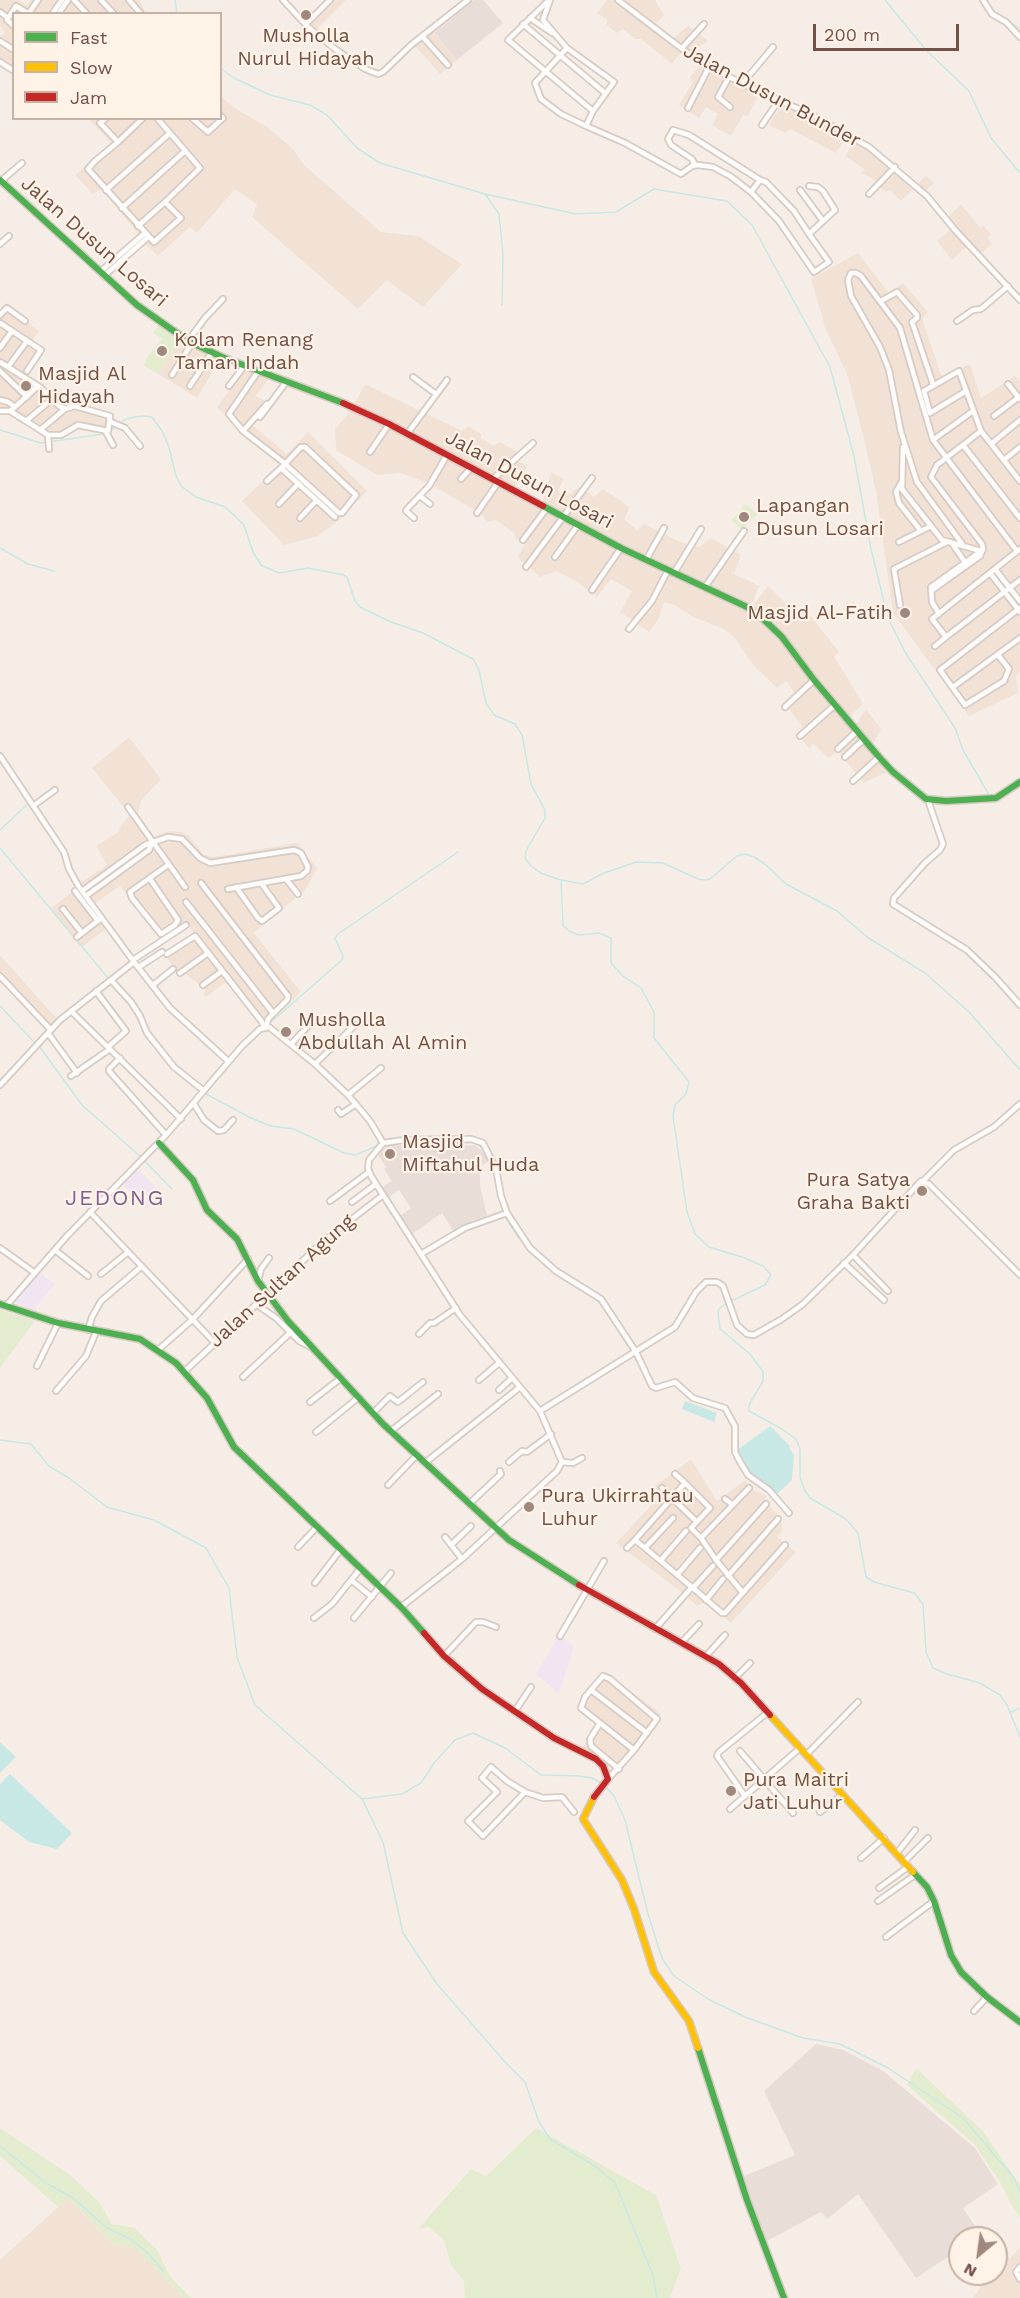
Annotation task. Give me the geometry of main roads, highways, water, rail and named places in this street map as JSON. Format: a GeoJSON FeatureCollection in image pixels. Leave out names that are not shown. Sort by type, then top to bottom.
{"type":"FeatureCollection","features":[{"type":"Feature","properties":{"kind":"water"},"geometry":{"type":"Polygon","coordinates":[[[685,1401],[717,1413],[714,1422],[682,1409],[685,1401]]]}},
{"type":"Feature","properties":{"kind":"water"},"geometry":{"type":"Polygon","coordinates":[[[770,1426],[790,1446],[794,1455],[792,1480],[777,1494],[751,1476],[737,1450],[770,1426]]]}},
{"type":"Feature","properties":{"kind":"water"},"geometry":{"type":"Polygon","coordinates":[[[0,1742],[16,1757],[0,1773],[0,1742]]]}},
{"type":"Feature","properties":{"kind":"water"},"geometry":{"type":"Polygon","coordinates":[[[10,1774],[72,1833],[57,1849],[29,1842],[0,1820],[0,1784],[10,1774]]]}},
{"type":"Feature","properties":{"kind":"waterway"},"geometry":{"type":"LineString","coordinates":[[175,0],[177,12]]}},
{"type":"Feature","properties":{"kind":"waterway"},"geometry":{"type":"LineString","coordinates":[[885,0],[926,50],[969,91],[991,138],[1020,173]]}},
{"type":"Feature","properties":{"kind":"waterway"},"geometry":{"type":"LineString","coordinates":[[986,0],[989,5]]}},
{"type":"Feature","properties":{"kind":"waterway"},"geometry":{"type":"LineString","coordinates":[[992,9],[1020,29]]}},
{"type":"Feature","properties":{"kind":"waterway"},"geometry":{"type":"LineString","coordinates":[[222,69],[234,78],[270,95],[310,105],[327,115],[357,148],[380,163],[485,194],[499,214],[503,255],[502,305]]}},
{"type":"Feature","properties":{"kind":"waterway"},"geometry":{"type":"LineString","coordinates":[[485,194],[576,214],[616,212],[654,189],[727,201],[752,225],[830,367],[854,456],[871,549],[888,618],[905,652],[955,728],[963,750],[988,793]]}},
{"type":"Feature","properties":{"kind":"waterway"},"geometry":{"type":"LineString","coordinates":[[120,423],[134,417],[152,417],[169,447],[176,476],[181,486],[196,497],[225,507],[236,517],[244,525],[253,552],[261,565],[279,573],[308,568],[344,575],[360,607],[391,622],[423,633],[473,659],[479,670],[486,703],[494,715],[515,724],[522,735],[531,784],[545,810],[545,818],[526,851],[525,858],[531,866],[541,873],[561,880],[583,884],[604,873],[636,862],[663,863],[705,880],[710,879],[737,856],[745,854],[754,857],[786,884],[837,911],[867,937],[925,973],[969,1012],[1020,1070]]}},
{"type":"Feature","properties":{"kind":"waterway"},"geometry":{"type":"LineString","coordinates":[[109,433],[116,426]]}},
{"type":"Feature","properties":{"kind":"waterway"},"geometry":{"type":"LineString","coordinates":[[0,430],[41,443],[104,434]]}},
{"type":"Feature","properties":{"kind":"waterway"},"geometry":{"type":"LineString","coordinates":[[0,548],[28,564],[54,571]]}},
{"type":"Feature","properties":{"kind":"waterway"},"geometry":{"type":"LineString","coordinates":[[18,778],[33,800]]}},
{"type":"Feature","properties":{"kind":"waterway"},"geometry":{"type":"LineString","coordinates":[[0,830],[29,803]]}},
{"type":"Feature","properties":{"kind":"waterway"},"geometry":{"type":"LineString","coordinates":[[0,848],[108,978]]}},
{"type":"Feature","properties":{"kind":"waterway"},"geometry":{"type":"LineString","coordinates":[[270,1023],[342,960],[343,956],[335,938],[338,934],[458,852]]}},
{"type":"Feature","properties":{"kind":"waterway"},"geometry":{"type":"LineString","coordinates":[[561,881],[563,925],[569,931],[579,935],[599,933],[611,938],[611,963],[623,976],[641,988],[654,1012],[654,1038],[689,1082],[686,1094],[675,1105],[673,1116],[687,1212],[695,1234],[709,1247],[763,1266],[771,1275],[765,1285],[725,1304],[719,1309],[718,1314],[720,1329],[750,1354],[763,1372],[763,1381],[749,1405],[749,1411],[796,1439],[800,1449],[800,1477],[804,1489],[810,1498],[846,1519],[858,1533],[866,1577],[874,1582],[914,1593],[923,1604],[926,1652],[933,1668],[980,1683],[1000,1695],[1007,1705],[1020,1737]]}},
{"type":"Feature","properties":{"kind":"waterway"},"geometry":{"type":"LineString","coordinates":[[0,1006],[35,1043]]}},
{"type":"Feature","properties":{"kind":"waterway"},"geometry":{"type":"LineString","coordinates":[[39,1046],[82,1105],[141,1157]]}},
{"type":"Feature","properties":{"kind":"waterway"},"geometry":{"type":"LineString","coordinates":[[206,1094],[251,1118],[271,1126],[294,1129],[344,1153],[355,1155],[377,1146]]}},
{"type":"Feature","properties":{"kind":"waterway"},"geometry":{"type":"LineString","coordinates":[[403,1144],[445,1145],[471,1142],[484,1150]]}},
{"type":"Feature","properties":{"kind":"waterway"},"geometry":{"type":"LineString","coordinates":[[144,1160],[172,1189]]}},
{"type":"Feature","properties":{"kind":"waterway"},"geometry":{"type":"LineString","coordinates":[[499,1197],[503,1211]]}},
{"type":"Feature","properties":{"kind":"waterway"},"geometry":{"type":"LineString","coordinates":[[505,1217],[535,1257],[564,1280],[579,1288]]}},
{"type":"Feature","properties":{"kind":"waterway"},"geometry":{"type":"LineString","coordinates":[[591,1295],[603,1306]]}},
{"type":"Feature","properties":{"kind":"waterway"},"geometry":{"type":"LineString","coordinates":[[620,1332],[632,1351]]}},
{"type":"Feature","properties":{"kind":"waterway"},"geometry":{"type":"LineString","coordinates":[[645,1376],[650,1389],[655,1389]]}},
{"type":"Feature","properties":{"kind":"waterway"},"geometry":{"type":"LineString","coordinates":[[695,1401],[716,1407]]}},
{"type":"Feature","properties":{"kind":"waterway"},"geometry":{"type":"LineString","coordinates":[[729,1420],[733,1429]]}},
{"type":"Feature","properties":{"kind":"waterway"},"geometry":{"type":"LineString","coordinates":[[0,1440],[31,1444],[49,1466],[107,1507],[154,1520],[206,1548],[229,1588],[237,1657],[255,1705],[362,1799],[402,1794],[421,1783],[434,1763],[455,1740],[473,1733],[505,1748],[541,1775],[579,1776],[592,1778],[601,1783]]}},
{"type":"Feature","properties":{"kind":"waterway"},"geometry":{"type":"LineString","coordinates":[[733,1446],[734,1457]]}},
{"type":"Feature","properties":{"kind":"waterway"},"geometry":{"type":"LineString","coordinates":[[1011,1712],[1020,1708]]}},
{"type":"Feature","properties":{"kind":"waterway"},"geometry":{"type":"LineString","coordinates":[[605,1786],[614,1796],[625,1820],[648,1914],[662,1958],[674,1976],[708,1999],[745,2017],[803,2038],[840,2044],[888,2068],[963,2118],[1014,2178],[1020,2191]]}},
{"type":"Feature","properties":{"kind":"waterway"},"geometry":{"type":"LineString","coordinates":[[362,1799],[383,1842],[403,1933],[437,1984],[525,2082],[539,2122],[550,2139],[595,2166],[615,2183],[653,2275],[657,2298]]}},
{"type":"Feature","properties":{"kind":"waterway"},"geometry":{"type":"LineString","coordinates":[[0,2146],[46,2183],[73,2198],[107,2228],[132,2240],[150,2255],[163,2271]]}},
{"type":"Feature","properties":{"kind":"place","name":"Musholla Nurul Hidayah"},"geometry":{"type":"Point","coordinates":[306,15]}},
{"type":"Feature","properties":{"kind":"place","name":"Kolam Renang Taman Indah"},"geometry":{"type":"Point","coordinates":[162,351]}},
{"type":"Feature","properties":{"kind":"place","name":"Masjid Al Hidayah"},"geometry":{"type":"Point","coordinates":[26,386]}},
{"type":"Feature","properties":{"kind":"place","name":"Lapangan Dusun Losari"},"geometry":{"type":"Point","coordinates":[744,517]}},
{"type":"Feature","properties":{"kind":"place","name":"Masjid Al-Fatih"},"geometry":{"type":"Point","coordinates":[905,613]}},
{"type":"Feature","properties":{"kind":"place","name":"Musholla Abdullah Al Amin"},"geometry":{"type":"Point","coordinates":[286,1032]}},
{"type":"Feature","properties":{"kind":"place","name":"Masjid Miftahul Huda"},"geometry":{"type":"Point","coordinates":[390,1154]}},
{"type":"Feature","properties":{"kind":"place","name":"Pura Satya Graha Bakti"},"geometry":{"type":"Point","coordinates":[922,1191]}},
{"type":"Feature","properties":{"kind":"place","name":"Pura Ukirrahtau Luhur"},"geometry":{"type":"Point","coordinates":[529,1507]}},
{"type":"Feature","properties":{"kind":"place","name":"Pura Maitri Jati Luhur"},"geometry":{"type":"Point","coordinates":[731,1791]}},
{"type":"Feature","properties":{"kind":"district","name":"JEDONG"},"geometry":{"type":"Point","coordinates":[115,1199]}}]}
